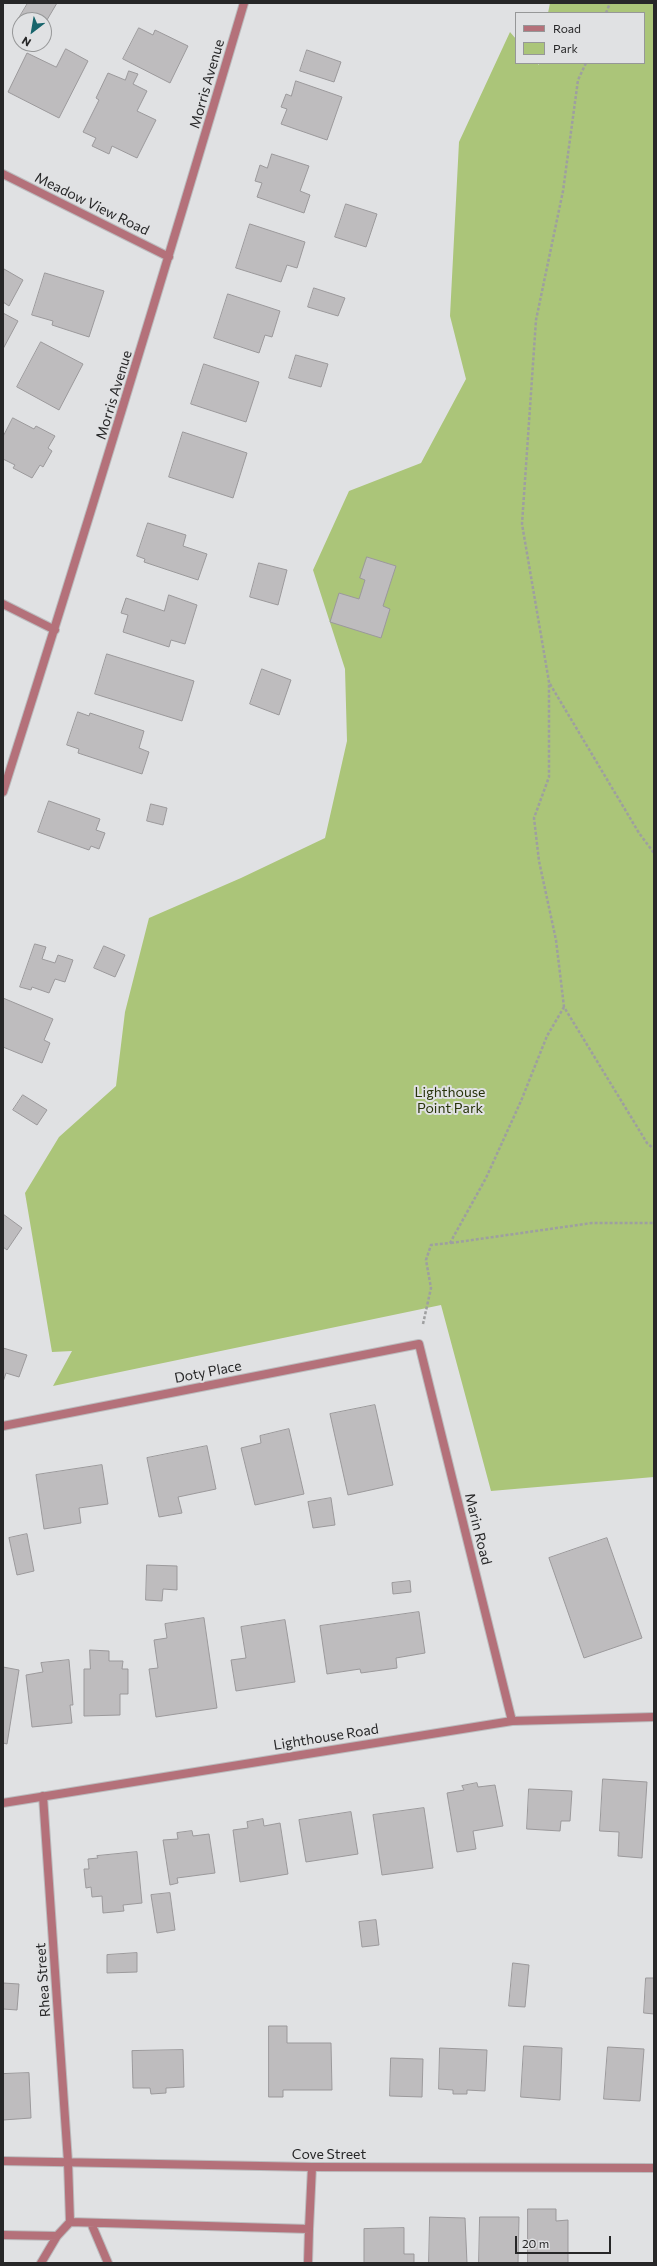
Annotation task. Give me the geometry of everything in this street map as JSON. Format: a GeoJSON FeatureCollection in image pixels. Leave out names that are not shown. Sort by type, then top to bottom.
{"type":"FeatureCollection","features":[{"type":"Feature","properties":{"kind":"street","name":"Morris Avenue"},"geometry":{"type":"LineString","coordinates":[[3,792],[55,630],[170,257],[244,3]]}},
{"type":"Feature","properties":{"kind":"street","name":"Meadow View Road"},"geometry":{"type":"LineString","coordinates":[[3,174],[170,257]]}},
{"type":"Feature","properties":{"kind":"street"},"geometry":{"type":"LineString","coordinates":[[3,604],[55,630]]}},
{"type":"Feature","properties":{"kind":"street","name":"Doty Place"},"geometry":{"type":"LineString","coordinates":[[3,1426],[419,1344]]}},
{"type":"Feature","properties":{"kind":"street","name":"Marin Road"},"geometry":{"type":"LineString","coordinates":[[419,1344],[512,1721]]}},
{"type":"Feature","properties":{"kind":"street"},"geometry":{"type":"LineString","coordinates":[[650,1717],[654,1710]]}},
{"type":"Feature","properties":{"kind":"street","name":"Lighthouse Road"},"geometry":{"type":"LineString","coordinates":[[3,1802],[512,1721],[650,1717]]}},
{"type":"Feature","properties":{"kind":"street","name":"Rhea Street"},"geometry":{"type":"LineString","coordinates":[[43,1796],[68,2162],[70,2222]]}},
{"type":"Feature","properties":{"kind":"street","name":"Cove Street"},"geometry":{"type":"LineString","coordinates":[[3,2161],[312,2167],[654,2168]]}},
{"type":"Feature","properties":{"kind":"street"},"geometry":{"type":"LineString","coordinates":[[308,2263],[312,2167]]}},
{"type":"Feature","properties":{"kind":"street"},"geometry":{"type":"LineString","coordinates":[[41,2263],[57,2236],[70,2222],[309,2229]]}},
{"type":"Feature","properties":{"kind":"street"},"geometry":{"type":"LineString","coordinates":[[92,2223],[108,2263]]}},
{"type":"Feature","properties":{"kind":"street"},"geometry":{"type":"LineString","coordinates":[[3,2235],[57,2236]]}},
{"type":"Feature","properties":{"kind":"path"},"geometry":{"type":"LineString","coordinates":[[586,64],[578,80],[563,191],[536,320],[522,524],[549,682],[549,777],[534,818],[539,861],[556,940],[564,1007],[647,1143],[654,1149]]}},
{"type":"Feature","properties":{"kind":"path"},"geometry":{"type":"LineString","coordinates":[[549,682],[639,833],[654,854]]}},
{"type":"Feature","properties":{"kind":"path"},"geometry":{"type":"LineString","coordinates":[[450,1243],[486,1178],[521,1101],[547,1036],[564,1007]]}},
{"type":"Feature","properties":{"kind":"path"},"geometry":{"type":"LineString","coordinates":[[419,1344],[431,1288],[426,1260],[431,1245],[592,1223],[654,1223]]}},
{"type":"Feature","properties":{"kind":"green space","name":"Lighthouse Point Park"},"geometry":{"type":"Polygon","coordinates":[[[550,3],[654,3],[654,1477],[491,1491],[441,1305],[53,1386],[72,1351],[52,1352],[25,1193],[59,1137],[116,1086],[125,1012],[149,918],[241,878],[325,838],[347,741],[345,669],[313,570],[349,491],[421,463],[466,379],[450,316],[459,142],[510,32],[515,38],[515,64],[645,64],[645,12],[548,12],[550,3]]]}},
{"type":"Feature","properties":{"kind":"building"},"geometry":{"type":"Polygon","coordinates":[[[28,3],[57,3],[52,12],[23,12],[28,3]]]}},
{"type":"Feature","properties":{"kind":"building"},"geometry":{"type":"Polygon","coordinates":[[[139,28],[153,35],[155,30],[188,46],[170,83],[123,59],[139,28]]]}},
{"type":"Feature","properties":{"kind":"building"},"geometry":{"type":"Polygon","coordinates":[[[66,49],[88,61],[59,118],[8,92],[27,53],[56,67],[66,49]]]}},
{"type":"Feature","properties":{"kind":"building"},"geometry":{"type":"Polygon","coordinates":[[[307,50],[341,62],[334,82],[300,71],[307,50]]]}},
{"type":"Feature","properties":{"kind":"building"},"geometry":{"type":"Polygon","coordinates":[[[129,71],[138,74],[133,84],[147,91],[137,111],[156,120],[137,158],[112,146],[109,154],[92,146],[96,138],[83,132],[99,100],[96,98],[108,73],[125,80],[129,71]]]}},
{"type":"Feature","properties":{"kind":"building"},"geometry":{"type":"Polygon","coordinates":[[[296,81],[342,97],[327,140],[281,124],[287,109],[281,107],[286,94],[291,96],[296,81]]]}},
{"type":"Feature","properties":{"kind":"building"},"geometry":{"type":"Polygon","coordinates":[[[272,154],[309,166],[300,191],[310,195],[304,213],[257,197],[262,183],[255,181],[260,165],[267,168],[272,154]]]}},
{"type":"Feature","properties":{"kind":"building"},"geometry":{"type":"Polygon","coordinates":[[[346,204],[377,214],[366,247],[335,237],[346,204]]]}},
{"type":"Feature","properties":{"kind":"building"},"geometry":{"type":"Polygon","coordinates":[[[250,224],[305,242],[297,268],[287,265],[281,282],[236,268],[250,224]]]}},
{"type":"Feature","properties":{"kind":"building"},"geometry":{"type":"Polygon","coordinates":[[[4,269],[23,280],[9,306],[3,302],[4,269]]]}},
{"type":"Feature","properties":{"kind":"building"},"geometry":{"type":"Polygon","coordinates":[[[45,273],[104,291],[89,337],[52,325],[53,321],[32,315],[45,273]]]}},
{"type":"Feature","properties":{"kind":"building"},"geometry":{"type":"Polygon","coordinates":[[[314,288],[345,298],[338,316],[308,307],[314,288]]]}},
{"type":"Feature","properties":{"kind":"building"},"geometry":{"type":"Polygon","coordinates":[[[228,294],[280,311],[272,337],[265,335],[259,353],[214,338],[228,294]]]}},
{"type":"Feature","properties":{"kind":"building"},"geometry":{"type":"Polygon","coordinates":[[[3,313],[18,321],[3,349],[3,313]]]}},
{"type":"Feature","properties":{"kind":"building"},"geometry":{"type":"Polygon","coordinates":[[[41,342],[83,364],[59,410],[17,387],[41,342]]]}},
{"type":"Feature","properties":{"kind":"building"},"geometry":{"type":"Polygon","coordinates":[[[296,355],[328,364],[321,387],[289,378],[296,355]]]}},
{"type":"Feature","properties":{"kind":"building"},"geometry":{"type":"Polygon","coordinates":[[[204,364],[259,382],[246,422],[191,404],[204,364]]]}},
{"type":"Feature","properties":{"kind":"building"},"geometry":{"type":"Polygon","coordinates":[[[13,418],[34,429],[36,426],[55,436],[48,448],[52,451],[43,467],[40,465],[32,478],[13,468],[15,465],[3,459],[3,437],[13,418]]]}},
{"type":"Feature","properties":{"kind":"building"},"geometry":{"type":"Polygon","coordinates":[[[183,432],[247,453],[233,498],[169,477],[183,432]]]}},
{"type":"Feature","properties":{"kind":"building"},"geometry":{"type":"Polygon","coordinates":[[[148,523],[186,535],[183,546],[207,554],[198,580],[144,562],[145,559],[137,556],[148,523]]]}},
{"type":"Feature","properties":{"kind":"building"},"geometry":{"type":"Polygon","coordinates":[[[367,557],[396,566],[383,606],[390,609],[381,638],[330,622],[339,593],[359,599],[365,580],[360,578],[367,557]]]}},
{"type":"Feature","properties":{"kind":"building"},"geometry":{"type":"Polygon","coordinates":[[[259,563],[287,570],[278,605],[250,597],[259,563]]]}},
{"type":"Feature","properties":{"kind":"building"},"geometry":{"type":"Polygon","coordinates":[[[169,595],[197,605],[185,644],[171,640],[169,647],[123,632],[128,615],[121,613],[126,598],[164,611],[169,595]]]}},
{"type":"Feature","properties":{"kind":"building"},"geometry":{"type":"Polygon","coordinates":[[[107,654],[194,681],[182,721],[95,694],[107,654]]]}},
{"type":"Feature","properties":{"kind":"building"},"geometry":{"type":"Polygon","coordinates":[[[262,669],[291,680],[279,715],[250,704],[262,669]]]}},
{"type":"Feature","properties":{"kind":"building"},"geometry":{"type":"Polygon","coordinates":[[[78,712],[89,716],[90,713],[144,731],[139,748],[149,752],[142,774],[78,753],[79,749],[67,745],[78,712]]]}},
{"type":"Feature","properties":{"kind":"building"},"geometry":{"type":"Polygon","coordinates":[[[49,801],[100,819],[96,830],[105,833],[99,849],[91,846],[89,850],[38,832],[49,801]]]}},
{"type":"Feature","properties":{"kind":"building"},"geometry":{"type":"Polygon","coordinates":[[[151,804],[167,808],[163,825],[147,821],[151,804]]]}},
{"type":"Feature","properties":{"kind":"building"},"geometry":{"type":"Polygon","coordinates":[[[35,944],[46,947],[42,959],[55,963],[58,955],[73,960],[65,982],[55,979],[49,993],[32,987],[31,990],[20,987],[35,944]]]}},
{"type":"Feature","properties":{"kind":"building"},"geometry":{"type":"Polygon","coordinates":[[[104,946],[125,955],[115,977],[94,968],[104,946]]]}},
{"type":"Feature","properties":{"kind":"building"},"geometry":{"type":"Polygon","coordinates":[[[3,998],[53,1019],[44,1040],[50,1043],[42,1063],[3,1047],[3,998]]]}},
{"type":"Feature","properties":{"kind":"building"},"geometry":{"type":"Polygon","coordinates":[[[23,1095],[47,1110],[37,1125],[13,1110],[23,1095]]]}},
{"type":"Feature","properties":{"kind":"building"},"geometry":{"type":"Polygon","coordinates":[[[3,1214],[22,1228],[7,1250],[3,1247],[3,1214]]]}},
{"type":"Feature","properties":{"kind":"building"},"geometry":{"type":"Polygon","coordinates":[[[3,1348],[27,1355],[19,1377],[6,1373],[3,1382],[3,1348]]]}},
{"type":"Feature","properties":{"kind":"building"},"geometry":{"type":"Polygon","coordinates":[[[375,1405],[393,1485],[348,1495],[330,1414],[375,1405]]]}},
{"type":"Feature","properties":{"kind":"building"},"geometry":{"type":"Polygon","coordinates":[[[289,1429],[304,1494],[255,1505],[241,1448],[261,1443],[260,1436],[289,1429]]]}},
{"type":"Feature","properties":{"kind":"building"},"geometry":{"type":"Polygon","coordinates":[[[207,1446],[216,1489],[178,1497],[182,1513],[159,1517],[147,1458],[207,1446]]]}},
{"type":"Feature","properties":{"kind":"building"},"geometry":{"type":"Polygon","coordinates":[[[102,1465],[108,1504],[79,1508],[81,1523],[44,1529],[36,1475],[102,1465]]]}},
{"type":"Feature","properties":{"kind":"building"},"geometry":{"type":"Polygon","coordinates":[[[331,1498],[335,1525],[313,1528],[308,1502],[331,1498]]]}},
{"type":"Feature","properties":{"kind":"building"},"geometry":{"type":"Polygon","coordinates":[[[27,1534],[34,1571],[17,1575],[9,1538],[27,1534]]]}},
{"type":"Feature","properties":{"kind":"building"},"geometry":{"type":"Polygon","coordinates":[[[607,1538],[642,1638],[584,1658],[549,1558],[607,1538]]]}},
{"type":"Feature","properties":{"kind":"building"},"geometry":{"type":"Polygon","coordinates":[[[147,1565],[177,1566],[177,1590],[163,1589],[162,1601],[146,1600],[147,1565]]]}},
{"type":"Feature","properties":{"kind":"building"},"geometry":{"type":"Polygon","coordinates":[[[410,1581],[411,1592],[393,1594],[392,1583],[410,1581]]]}},
{"type":"Feature","properties":{"kind":"building"},"geometry":{"type":"Polygon","coordinates":[[[419,1612],[425,1653],[396,1658],[397,1668],[361,1673],[360,1669],[327,1674],[320,1626],[419,1612]]]}},
{"type":"Feature","properties":{"kind":"building"},"geometry":{"type":"Polygon","coordinates":[[[204,1618],[217,1708],[156,1717],[149,1669],[158,1668],[154,1640],[167,1638],[165,1624],[204,1618]]]}},
{"type":"Feature","properties":{"kind":"building"},"geometry":{"type":"Polygon","coordinates":[[[285,1620],[295,1682],[236,1691],[231,1660],[246,1658],[241,1627],[285,1620]]]}},
{"type":"Feature","properties":{"kind":"building"},"geometry":{"type":"Polygon","coordinates":[[[90,1650],[109,1651],[109,1661],[123,1661],[122,1669],[128,1669],[128,1694],[120,1694],[120,1715],[84,1716],[84,1669],[90,1669],[90,1650]]]}},
{"type":"Feature","properties":{"kind":"building"},"geometry":{"type":"Polygon","coordinates":[[[69,1660],[73,1705],[70,1705],[72,1723],[32,1727],[26,1675],[43,1672],[41,1663],[69,1660]]]}},
{"type":"Feature","properties":{"kind":"building"},"geometry":{"type":"Polygon","coordinates":[[[3,1667],[19,1670],[7,1744],[3,1743],[3,1667]]]}},
{"type":"Feature","properties":{"kind":"building"},"geometry":{"type":"Polygon","coordinates":[[[603,1779],[647,1782],[642,1858],[618,1856],[619,1832],[600,1831],[603,1779]]]}},
{"type":"Feature","properties":{"kind":"building"},"geometry":{"type":"Polygon","coordinates":[[[477,1783],[478,1787],[495,1785],[503,1826],[473,1831],[476,1849],[457,1852],[447,1793],[464,1790],[462,1786],[477,1783]]]}},
{"type":"Feature","properties":{"kind":"building"},"geometry":{"type":"Polygon","coordinates":[[[529,1789],[572,1791],[570,1821],[561,1821],[560,1831],[527,1829],[529,1789]]]}},
{"type":"Feature","properties":{"kind":"building"},"geometry":{"type":"Polygon","coordinates":[[[424,1808],[433,1868],[382,1875],[373,1815],[424,1808]]]}},
{"type":"Feature","properties":{"kind":"building"},"geometry":{"type":"Polygon","coordinates":[[[351,1812],[358,1854],[306,1862],[299,1820],[351,1812]]]}},
{"type":"Feature","properties":{"kind":"building"},"geometry":{"type":"Polygon","coordinates":[[[263,1819],[264,1826],[280,1823],[288,1874],[240,1882],[233,1830],[248,1828],[247,1822],[263,1819]]]}},
{"type":"Feature","properties":{"kind":"building"},"geometry":{"type":"Polygon","coordinates":[[[192,1831],[193,1836],[209,1834],[215,1873],[177,1878],[178,1883],[170,1885],[163,1840],[178,1839],[177,1833],[192,1831]]]}},
{"type":"Feature","properties":{"kind":"building"},"geometry":{"type":"Polygon","coordinates":[[[137,1852],[142,1903],[123,1905],[124,1911],[103,1913],[102,1896],[92,1897],[91,1887],[86,1888],[84,1869],[89,1869],[88,1859],[98,1858],[97,1856],[137,1852]]]}},
{"type":"Feature","properties":{"kind":"building"},"geometry":{"type":"Polygon","coordinates":[[[170,1893],[175,1930],[157,1933],[151,1895],[170,1893]]]}},
{"type":"Feature","properties":{"kind":"building"},"geometry":{"type":"Polygon","coordinates":[[[376,1920],[379,1945],[362,1947],[359,1922],[376,1920]]]}},
{"type":"Feature","properties":{"kind":"building"},"geometry":{"type":"Polygon","coordinates":[[[137,1953],[137,1972],[107,1973],[107,1955],[137,1953]]]}},
{"type":"Feature","properties":{"kind":"building"},"geometry":{"type":"Polygon","coordinates":[[[513,1963],[529,1965],[525,2007],[509,2006],[513,1963]]]}},
{"type":"Feature","properties":{"kind":"building"},"geometry":{"type":"Polygon","coordinates":[[[646,1978],[654,1978],[654,2014],[644,2013],[646,1978]]]}},
{"type":"Feature","properties":{"kind":"building"},"geometry":{"type":"Polygon","coordinates":[[[3,1983],[19,1984],[17,2010],[3,2009],[3,1983]]]}},
{"type":"Feature","properties":{"kind":"building"},"geometry":{"type":"Polygon","coordinates":[[[269,2026],[287,2026],[287,2043],[331,2043],[332,2090],[283,2090],[283,2097],[269,2097],[269,2026]]]}},
{"type":"Feature","properties":{"kind":"building"},"geometry":{"type":"Polygon","coordinates":[[[524,2046],[562,2048],[560,2100],[521,2097],[524,2046]]]}},
{"type":"Feature","properties":{"kind":"building"},"geometry":{"type":"Polygon","coordinates":[[[608,2047],[644,2049],[640,2101],[604,2099],[608,2047]]]}},
{"type":"Feature","properties":{"kind":"building"},"geometry":{"type":"Polygon","coordinates":[[[440,2048],[487,2050],[485,2091],[467,2090],[467,2094],[453,2094],[453,2090],[439,2089],[440,2048]]]}},
{"type":"Feature","properties":{"kind":"building"},"geometry":{"type":"Polygon","coordinates":[[[183,2050],[184,2087],[166,2088],[166,2093],[151,2094],[150,2088],[133,2088],[132,2051],[183,2050]]]}},
{"type":"Feature","properties":{"kind":"building"},"geometry":{"type":"Polygon","coordinates":[[[391,2058],[423,2059],[422,2097],[390,2096],[391,2058]]]}},
{"type":"Feature","properties":{"kind":"building"},"geometry":{"type":"Polygon","coordinates":[[[29,2073],[31,2118],[3,2120],[3,2074],[29,2073]]]}},
{"type":"Feature","properties":{"kind":"building"},"geometry":{"type":"Polygon","coordinates":[[[528,2209],[556,2209],[556,2221],[568,2220],[568,2263],[528,2263],[528,2209]]]}},
{"type":"Feature","properties":{"kind":"building"},"geometry":{"type":"Polygon","coordinates":[[[430,2217],[465,2218],[467,2263],[429,2263],[430,2217]]]}},
{"type":"Feature","properties":{"kind":"building"},"geometry":{"type":"Polygon","coordinates":[[[480,2217],[519,2217],[518,2263],[479,2263],[480,2217]]]}},
{"type":"Feature","properties":{"kind":"building"},"geometry":{"type":"Polygon","coordinates":[[[404,2228],[404,2254],[414,2254],[414,2263],[364,2263],[364,2229],[404,2228]]]}}]}
